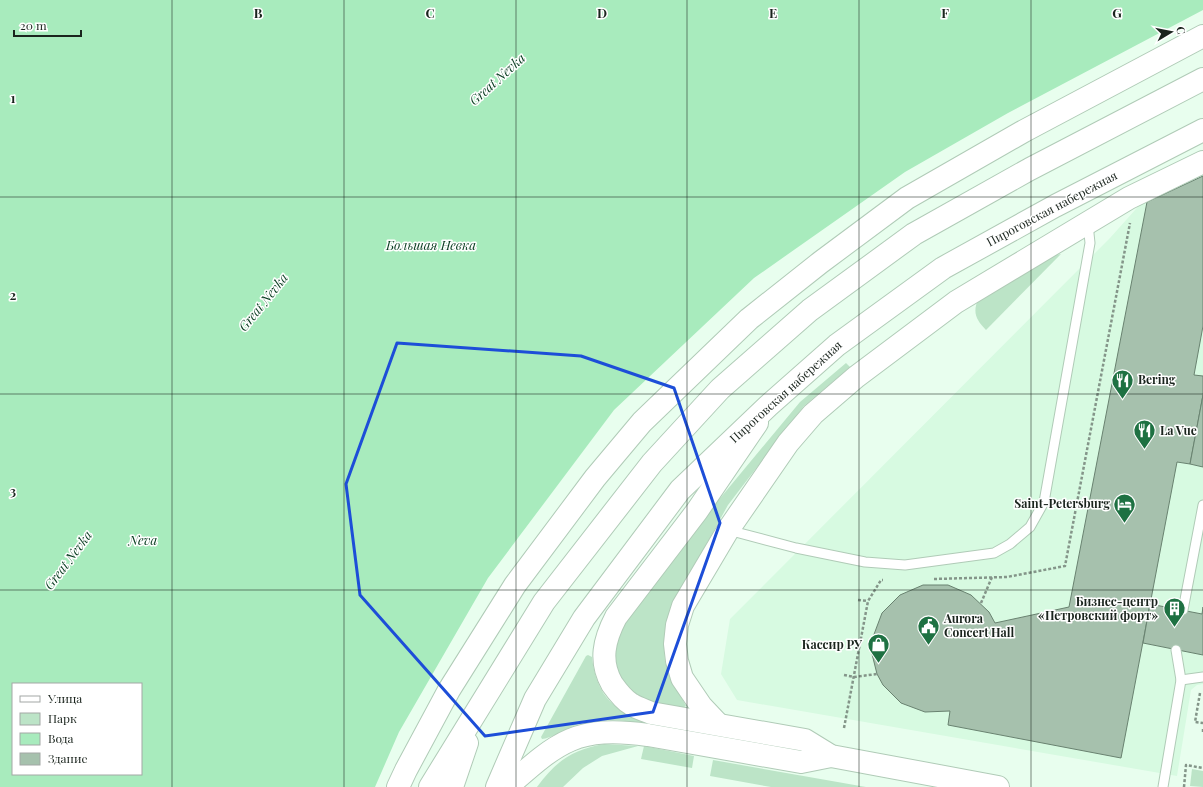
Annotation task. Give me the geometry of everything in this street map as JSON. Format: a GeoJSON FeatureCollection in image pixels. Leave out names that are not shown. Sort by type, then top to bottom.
{"type":"FeatureCollection","features":[{"type":"Feature","properties":{"kind":"main road"},"geometry":{"type":"LineString","coordinates":[[398,787],[449,690],[515,585],[595,478],[642,422],[749,319],[821,262],[907,198],[1024,131],[1203,36]]}},
{"type":"Feature","properties":{"kind":"main road"},"geometry":{"type":"LineString","coordinates":[[430,787],[544,602],[652,462],[720,389],[810,310],[914,234],[1030,169],[1203,79]]}},
{"type":"Feature","properties":{"kind":"main road","name":"Пироговская набережная"},"geometry":{"type":"LineString","coordinates":[[497,787],[535,699],[584,618],[680,490],[768,406],[837,345],[943,268],[1055,206],[1203,130]]}},
{"type":"Feature","properties":{"kind":"main road"},"geometry":{"type":"LineString","coordinates":[[718,724],[701,706],[682,678],[677,661],[675,644],[677,625],[683,606],[728,530],[788,442],[814,414],[856,377],[956,302],[1129,198],[1203,162]]}},
{"type":"Feature","properties":{"kind":"main road"},"geometry":{"type":"LineString","coordinates":[[768,406],[697,511],[616,617],[608,633],[603,653],[606,673],[616,690],[630,704],[651,713],[805,740],[831,756],[998,787]]}},
{"type":"Feature","properties":{"kind":"main road"},"geometry":{"type":"LineString","coordinates":[[452,787],[479,706]]}},
{"type":"Feature","properties":{"kind":"main road"},"geometry":{"type":"LineString","coordinates":[[507,787],[541,758],[558,746],[579,736],[600,732],[626,732],[648,735],[801,762],[831,756]]}},
{"type":"Feature","properties":{"kind":"lane"},"geometry":{"type":"LineString","coordinates":[[728,530],[796,548],[866,562],[905,566],[994,553],[1010,544],[1030,527],[1044,502],[1090,243],[1088,224]]}},
{"type":"Feature","properties":{"kind":"lane"},"geometry":{"type":"LineString","coordinates":[[1184,610],[1203,505]]}},
{"type":"Feature","properties":{"kind":"lane"},"geometry":{"type":"LineString","coordinates":[[1163,787],[1181,680],[1176,650]]}},
{"type":"Feature","properties":{"kind":"lane"},"geometry":{"type":"LineString","coordinates":[[1181,680],[1203,677]]}},
{"type":"Feature","properties":{"kind":"path"},"geometry":{"type":"LineString","coordinates":[[929,579],[1007,577],[1065,566],[1131,218]]}},
{"type":"Feature","properties":{"kind":"path"},"geometry":{"type":"LineString","coordinates":[[981,603],[992,577]]}},
{"type":"Feature","properties":{"kind":"path"},"geometry":{"type":"LineString","coordinates":[[844,728],[868,601],[881,580],[889,580]]}},
{"type":"Feature","properties":{"kind":"path"},"geometry":{"type":"LineString","coordinates":[[858,600],[868,601]]}},
{"type":"Feature","properties":{"kind":"path"},"geometry":{"type":"LineString","coordinates":[[844,675],[854,677],[877,674]]}},
{"type":"Feature","properties":{"kind":"path"},"geometry":{"type":"LineString","coordinates":[[1200,690],[1195,722],[1203,723]]}},
{"type":"Feature","properties":{"kind":"path"},"geometry":{"type":"LineString","coordinates":[[1203,729],[1203,734]]}},
{"type":"Feature","properties":{"kind":"path"},"geometry":{"type":"LineString","coordinates":[[1184,787],[1186,765],[1203,768]]}},
{"type":"Feature","properties":{"kind":"highlighted area"},"geometry":{"type":"Polygon","coordinates":[[[397,343],[581,356],[674,388],[720,523],[653,712],[485,736],[360,595],[346,484],[397,343]]]}},
{"type":"Feature","properties":{"kind":"shaded area"},"geometry":{"type":"Polygon","coordinates":[[[1203,173],[1203,684],[1197,685],[1191,690],[1177,776],[737,700],[721,674],[730,619],[1110,238],[1144,200],[1203,173]]]}},
{"type":"Feature","properties":{"kind":"green space"},"geometry":{"type":"Polygon","coordinates":[[[1061,254],[986,330],[976,316],[975,309],[978,300],[1049,256],[1061,254]]]}},
{"type":"Feature","properties":{"kind":"green space"},"geometry":{"type":"Polygon","coordinates":[[[846,363],[850,367],[804,406],[728,505],[674,603],[666,623],[664,642],[665,662],[671,678],[686,706],[682,708],[646,700],[632,693],[623,682],[616,669],[614,653],[616,636],[663,567],[800,402],[846,363]]]}},
{"type":"Feature","properties":{"kind":"green space"},"geometry":{"type":"Polygon","coordinates":[[[588,655],[592,657],[596,675],[602,690],[610,701],[620,710],[647,721],[679,728],[678,731],[618,720],[606,720],[582,723],[542,739],[541,737],[586,656],[588,655]]]}},
{"type":"Feature","properties":{"kind":"green space"},"geometry":{"type":"Polygon","coordinates":[[[604,744],[638,746],[602,756],[583,768],[563,787],[537,787],[551,770],[566,758],[574,753],[604,744]]]}},
{"type":"Feature","properties":{"kind":"green space"},"geometry":{"type":"Polygon","coordinates":[[[644,746],[694,756],[692,768],[641,759],[644,746]]]}},
{"type":"Feature","properties":{"kind":"green space"},"geometry":{"type":"Polygon","coordinates":[[[713,760],[866,787],[771,787],[710,776],[713,760]]]}},
{"type":"Feature","properties":{"kind":"green space"},"geometry":{"type":"Polygon","coordinates":[[[1192,769],[1203,771],[1203,787],[1190,786],[1192,769]]]}},
{"type":"Feature","properties":{"kind":"water","name":"Большая Невка"},"geometry":{"type":"Polygon","coordinates":[[[0,0],[1203,0],[1203,10],[1008,113],[905,172],[754,278],[614,410],[488,578],[399,732],[375,787],[0,787],[0,0]]]}},
{"type":"Feature","properties":{"kind":"building","name":"Saint-Petersburg"},"geometry":{"type":"Polygon","coordinates":[[[1203,176],[1203,326],[1194,375],[1203,376],[1203,395],[1190,464],[1177,462],[1121,758],[948,725],[950,711],[925,712],[901,703],[883,685],[877,674],[871,650],[873,637],[882,613],[900,595],[923,585],[948,585],[971,595],[989,612],[995,623],[1069,607],[1147,202],[1203,176]]]}},
{"type":"Feature","properties":{"kind":"building"},"geometry":{"type":"Polygon","coordinates":[[[1203,395],[1203,467],[1190,464],[1203,395]]]}},
{"type":"Feature","properties":{"kind":"building","name":"Бизнес-центр «Петровский форт»"},"geometry":{"type":"Polygon","coordinates":[[[1150,604],[1202,614],[1203,607],[1203,655],[1143,643],[1150,604]]]}},
{"type":"Feature","properties":{"kind":"place","name":"Bering"},"geometry":{"type":"Point","coordinates":[1123,400]}},
{"type":"Feature","properties":{"kind":"place","name":"La Vue"},"geometry":{"type":"Point","coordinates":[1145,450]}},
{"type":"Feature","properties":{"kind":"place","name":"Saint-Petersburg"},"geometry":{"type":"Point","coordinates":[1125,524]}},
{"type":"Feature","properties":{"kind":"place","name":"Бизнес-центр «Петровский форт»"},"geometry":{"type":"Point","coordinates":[1174,628]}},
{"type":"Feature","properties":{"kind":"place","name":"Aurora Concert Hall"},"geometry":{"type":"Point","coordinates":[929,646]}},
{"type":"Feature","properties":{"kind":"place","name":"Кассир РУ"},"geometry":{"type":"Point","coordinates":[878,664]}},
{"type":"Feature","properties":{"kind":"water label","name":"Great Nevka"},"geometry":{"type":"Point","coordinates":[497,79]}},
{"type":"Feature","properties":{"kind":"water label","name":"Great Nevka"},"geometry":{"type":"Point","coordinates":[263,302]}},
{"type":"Feature","properties":{"kind":"water label","name":"Neva"},"geometry":{"type":"Point","coordinates":[143,540]}},
{"type":"Feature","properties":{"kind":"water label","name":"Great Nevka"},"geometry":{"type":"Point","coordinates":[68,560]}}]}
